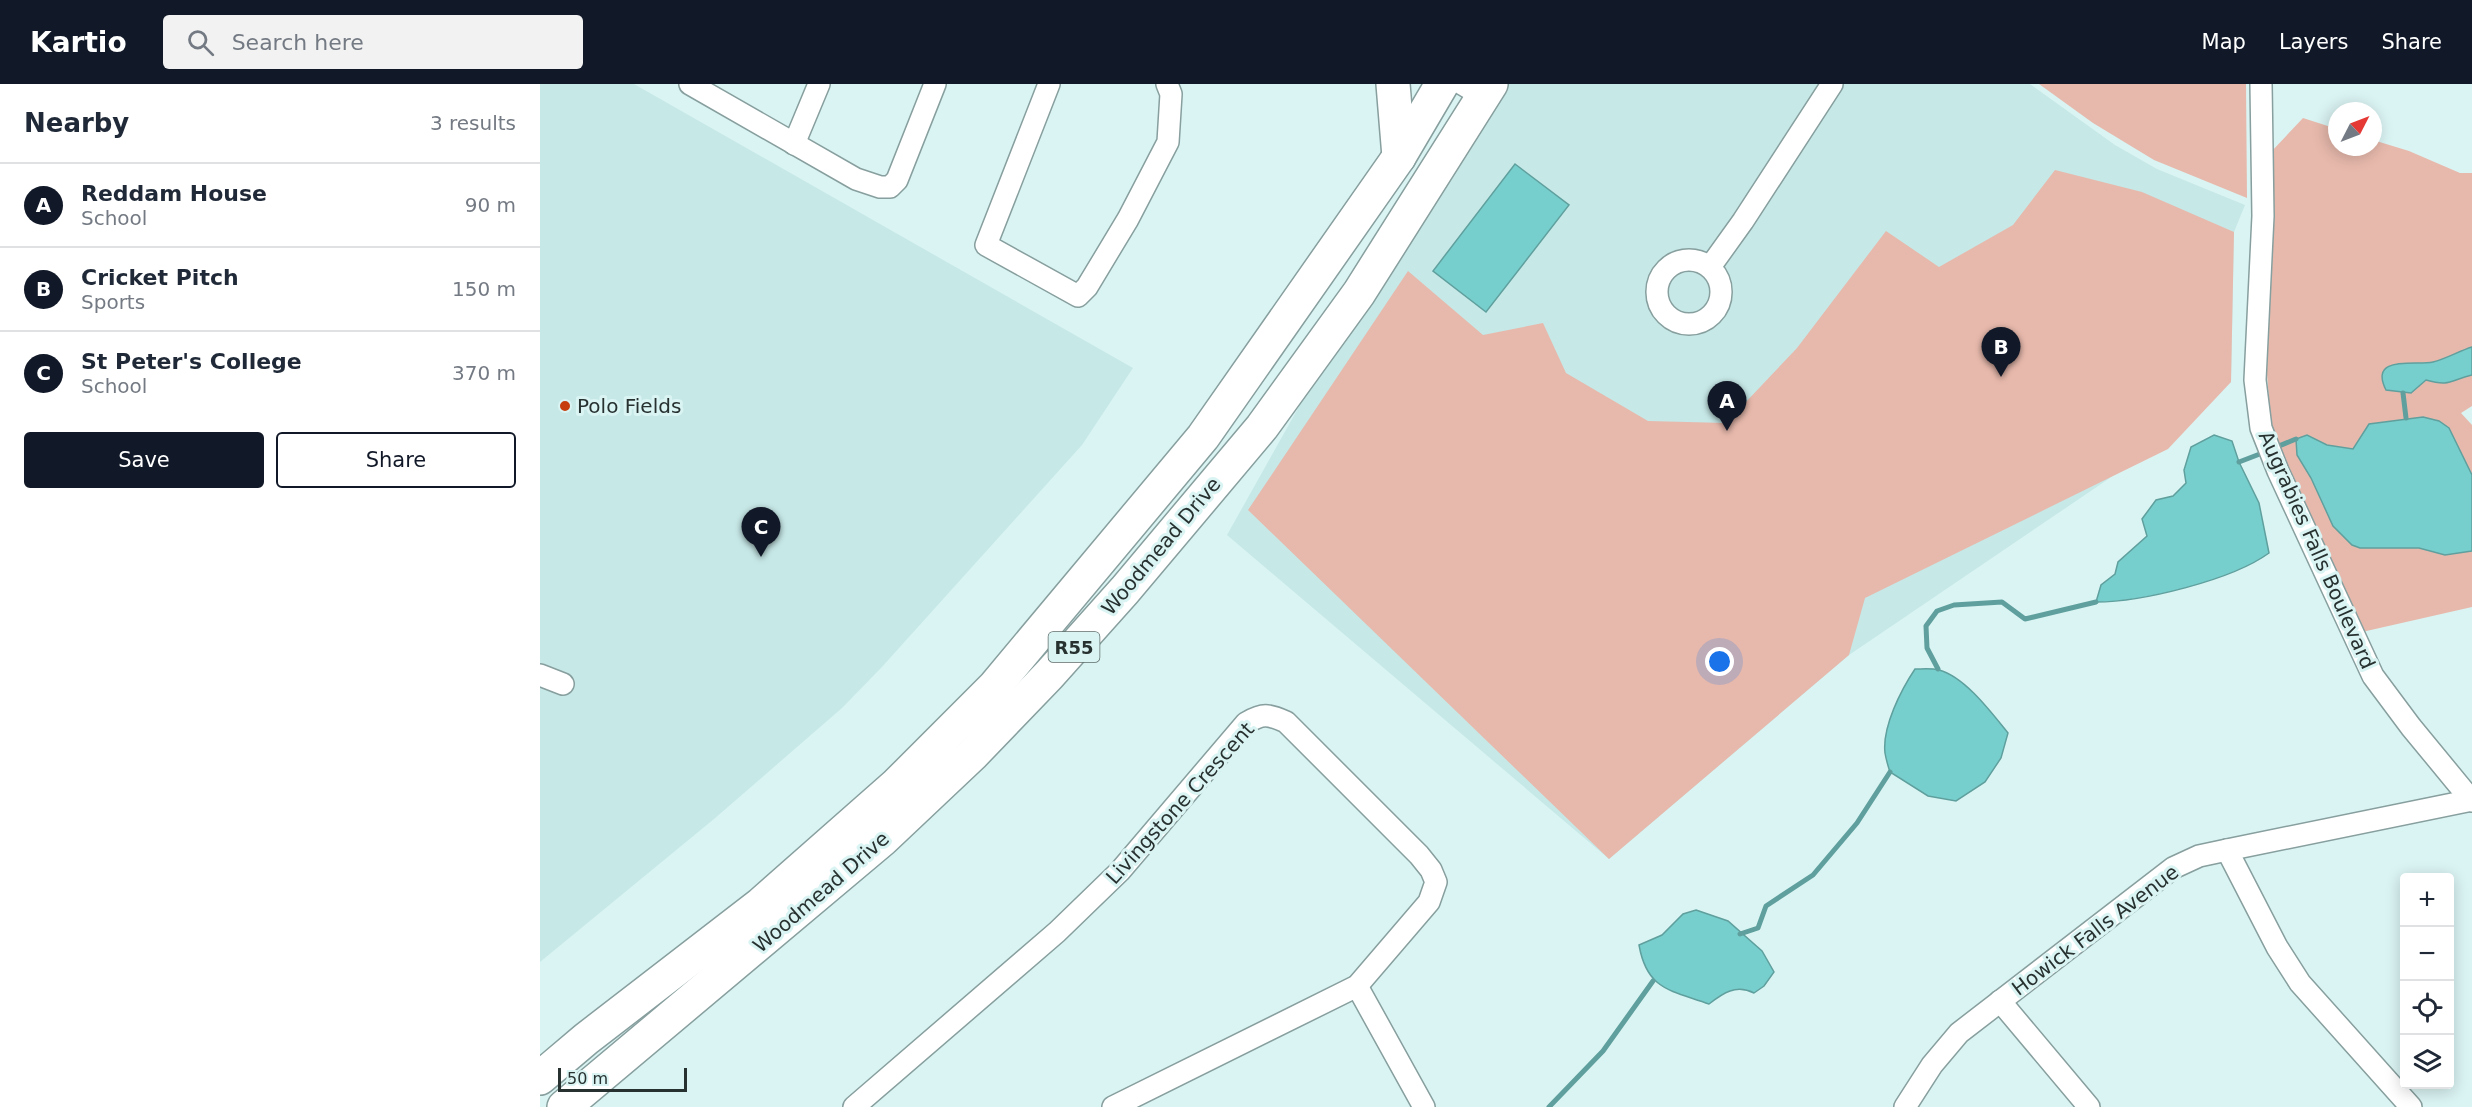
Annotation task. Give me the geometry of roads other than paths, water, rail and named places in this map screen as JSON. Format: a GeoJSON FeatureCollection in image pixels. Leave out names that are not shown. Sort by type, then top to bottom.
{"type":"FeatureCollection","features":[{"type":"Feature","properties":{"kind":"main road"},"geometry":{"type":"LineString","coordinates":[[1393,84],[1399,157]]}},
{"type":"Feature","properties":{"kind":"main road","name":"Woodmead Drive"},"geometry":{"type":"LineString","coordinates":[[540,1078],[586,1039],[761,904],[896,785],[994,687],[1203,437],[1399,157],[1442,84]]}},
{"type":"Feature","properties":{"kind":"main road","name":"Woodmead Drive"},"geometry":{"type":"LineString","coordinates":[[564,1107],[883,839],[972,755],[1049,675],[1125,590],[1262,427],[1359,293],[1479,88]]}},
{"type":"Feature","properties":{"kind":"street"},"geometry":{"type":"LineString","coordinates":[[794,144],[819,84]]}},
{"type":"Feature","properties":{"kind":"street"},"geometry":{"type":"LineString","coordinates":[[703,87],[794,144],[856,179],[880,187],[890,187],[897,180],[935,84]]}},
{"type":"Feature","properties":{"kind":"street"},"geometry":{"type":"LineString","coordinates":[[1049,84],[986,245],[1078,296],[1088,287],[1128,219],[1168,142],[1171,94],[1167,84]]}},
{"type":"Feature","properties":{"kind":"street"},"geometry":{"type":"LineString","coordinates":[[1710,267],[1743,221],[1832,84]]}},
{"type":"Feature","properties":{"kind":"street","name":"Augrabies Falls Boulevard"},"geometry":{"type":"LineString","coordinates":[[2260,84],[2263,216],[2255,380],[2261,428],[2278,471],[2373,676],[2411,727],[2472,801]]}},
{"type":"Feature","properties":{"kind":"street"},"geometry":{"type":"LineString","coordinates":[[540,675],[563,684]]}},
{"type":"Feature","properties":{"kind":"street","name":"Livingstone Crescent"},"geometry":{"type":"LineString","coordinates":[[854,1107],[1089,902],[1120,871],[1246,723],[1260,715],[1272,716],[1286,722],[1419,855],[1431,870],[1436,882],[1429,902],[1357,986],[1113,1107]]}},
{"type":"Feature","properties":{"kind":"street","name":"Howick Falls Avenue"},"geometry":{"type":"LineString","coordinates":[[1905,1107],[1932,1065],[1959,1033],[2173,868],[2199,856],[2472,801]]}},
{"type":"Feature","properties":{"kind":"street"},"geometry":{"type":"LineString","coordinates":[[2227,850],[2277,947],[2300,983],[2411,1107]]}},
{"type":"Feature","properties":{"kind":"street"},"geometry":{"type":"LineString","coordinates":[[1357,986],[1424,1107]]}},
{"type":"Feature","properties":{"kind":"street"},"geometry":{"type":"LineString","coordinates":[[2000,1001],[2089,1107]]}},
{"type":"Feature","properties":{"kind":"water"},"geometry":{"type":"Polygon","coordinates":[[[1515,164],[1569,205],[1486,312],[1433,271],[1515,164]]]}},
{"type":"Feature","properties":{"kind":"water"},"geometry":{"type":"Polygon","coordinates":[[[2472,347],[2472,375],[2446,383],[2426,380],[2411,393],[2386,390],[2382,379],[2384,371],[2389,366],[2433,362],[2472,347]]]}},
{"type":"Feature","properties":{"kind":"water"},"geometry":{"type":"Polygon","coordinates":[[[2423,417],[2439,421],[2449,428],[2472,475],[2472,551],[2445,555],[2419,548],[2360,548],[2352,545],[2333,526],[2311,478],[2297,455],[2296,439],[2307,435],[2327,445],[2353,449],[2369,424],[2423,417]]]}},
{"type":"Feature","properties":{"kind":"water"},"geometry":{"type":"Polygon","coordinates":[[[2214,435],[2232,441],[2239,462],[2259,503],[2269,553],[2233,572],[2186,588],[2137,598],[2096,602],[2101,585],[2115,574],[2118,562],[2147,536],[2142,519],[2156,500],[2173,496],[2186,483],[2184,470],[2191,447],[2214,435]]]}},
{"type":"Feature","properties":{"kind":"water"},"geometry":{"type":"Polygon","coordinates":[[[1915,669],[1939,670],[1958,680],[1977,696],[2008,733],[2001,758],[1985,782],[1956,801],[1928,796],[1890,772],[1885,753],[1886,732],[1904,687],[1915,669]]]}},
{"type":"Feature","properties":{"kind":"water"},"geometry":{"type":"Polygon","coordinates":[[[1696,910],[1728,921],[1762,951],[1774,972],[1764,986],[1754,993],[1741,989],[1730,991],[1709,1004],[1672,991],[1654,980],[1643,960],[1639,945],[1662,935],[1683,914],[1696,910]]]}},
{"type":"Feature","properties":{"kind":"waterway"},"geometry":{"type":"LineString","coordinates":[[2403,393],[2406,418]]}},
{"type":"Feature","properties":{"kind":"waterway"},"geometry":{"type":"LineString","coordinates":[[2274,448],[2296,439]]}},
{"type":"Feature","properties":{"kind":"waterway"},"geometry":{"type":"LineString","coordinates":[[2239,462],[2265,452]]}},
{"type":"Feature","properties":{"kind":"waterway"},"geometry":{"type":"LineString","coordinates":[[1938,669],[1927,648],[1926,626],[1937,611],[1954,605],[2002,602],[2025,619],[2096,602]]}},
{"type":"Feature","properties":{"kind":"waterway"},"geometry":{"type":"LineString","coordinates":[[1740,934],[1758,928],[1766,906],[1813,875],[1857,823],[1890,772]]}},
{"type":"Feature","properties":{"kind":"waterway"},"geometry":{"type":"LineString","coordinates":[[1549,1107],[1603,1051],[1653,981]]}},
{"type":"Feature","properties":{"kind":"place","name":"Cricket Pitch"},"geometry":{"type":"Point","coordinates":[2001,377]}},
{"type":"Feature","properties":{"kind":"place","name":"Polo Fields"},"geometry":{"type":"Point","coordinates":[565,406]}},
{"type":"Feature","properties":{"kind":"place","name":"Reddam House"},"geometry":{"type":"Point","coordinates":[1727,431]}},
{"type":"Feature","properties":{"kind":"place","name":"St Peter's College"},"geometry":{"type":"Point","coordinates":[761,557]}}]}
